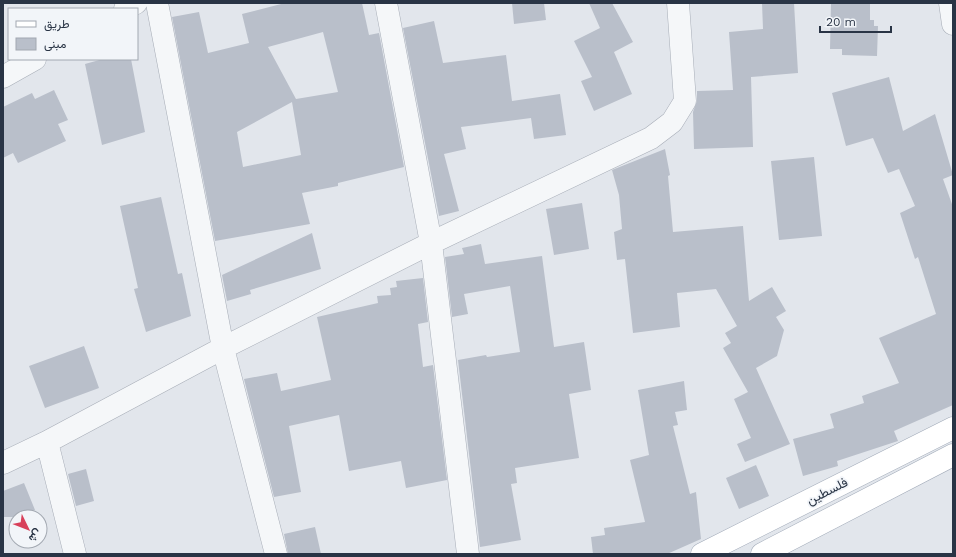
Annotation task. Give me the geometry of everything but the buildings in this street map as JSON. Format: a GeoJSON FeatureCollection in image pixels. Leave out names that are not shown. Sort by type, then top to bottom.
{"type":"FeatureCollection","features":[{"type":"Feature","properties":{"kind":"main road","name":"فلسطين"},"geometry":{"type":"LineString","coordinates":[[702,554],[953,428]]}},
{"type":"Feature","properties":{"kind":"main road","name":"فلسطين"},"geometry":{"type":"LineString","coordinates":[[762,554],[953,455]]}},
{"type":"Feature","properties":{"kind":"street"},"geometry":{"type":"LineString","coordinates":[[127,8],[136,3]]}},
{"type":"Feature","properties":{"kind":"street"},"geometry":{"type":"LineString","coordinates":[[157,3],[223,348],[276,554]]}},
{"type":"Feature","properties":{"kind":"street"},"geometry":{"type":"LineString","coordinates":[[386,3],[431,243],[468,554]]}},
{"type":"Feature","properties":{"kind":"street"},"geometry":{"type":"LineString","coordinates":[[3,462],[48,442],[223,348],[431,243],[651,138],[672,122],[686,101],[678,3]]}},
{"type":"Feature","properties":{"kind":"street"},"geometry":{"type":"LineString","coordinates":[[950,3],[953,24]]}},
{"type":"Feature","properties":{"kind":"street"},"geometry":{"type":"LineString","coordinates":[[3,77],[33,60]]}},
{"type":"Feature","properties":{"kind":"street"},"geometry":{"type":"LineString","coordinates":[[48,442],[75,554]]}}]}
